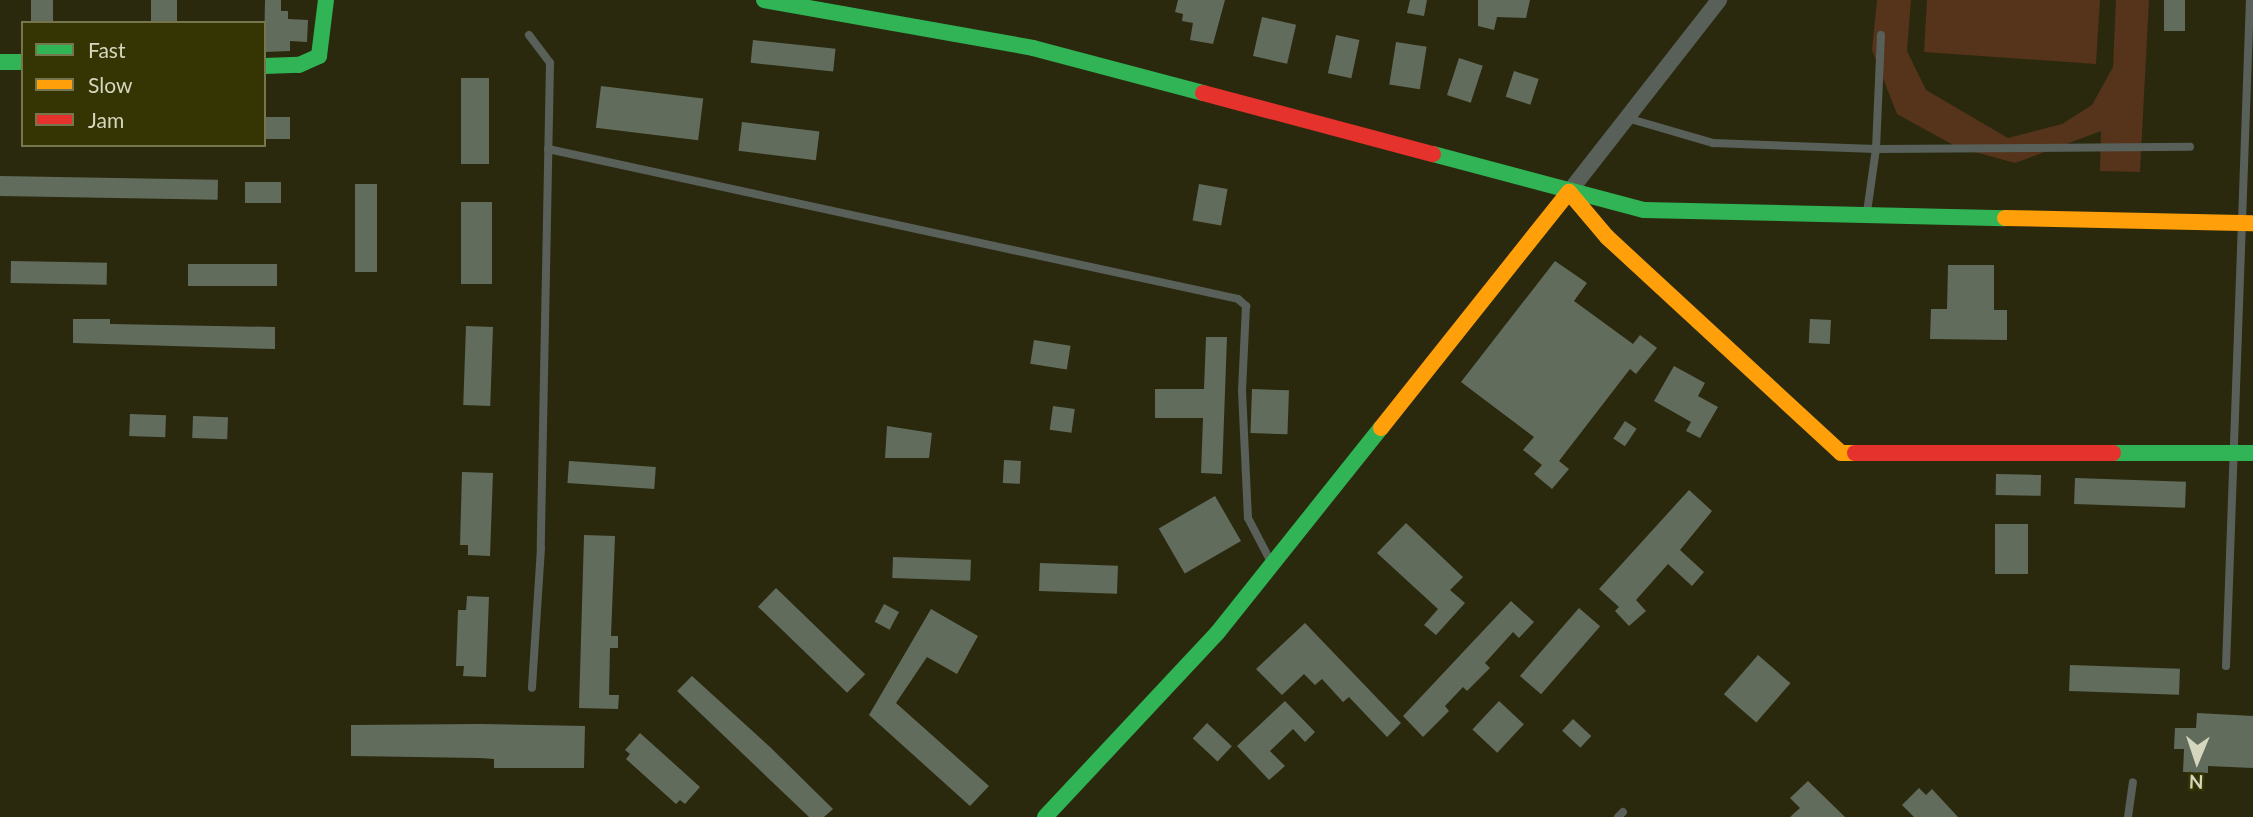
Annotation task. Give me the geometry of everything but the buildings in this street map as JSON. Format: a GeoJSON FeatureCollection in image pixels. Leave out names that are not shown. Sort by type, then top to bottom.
{"type":"FeatureCollection","features":[{"type":"Feature","properties":{"kind":"street"},"geometry":{"type":"LineString","coordinates":[[266,66],[299,65],[319,56],[326,0]]}},
{"type":"Feature","properties":{"kind":"street"},"geometry":{"type":"LineString","coordinates":[[764,0],[1033,48],[1644,210],[2247,223]]}},
{"type":"Feature","properties":{"kind":"street"},"geometry":{"type":"LineString","coordinates":[[1045,817],[1218,632],[1719,0]]}},
{"type":"Feature","properties":{"kind":"street"},"geometry":{"type":"LineString","coordinates":[[0,62],[21,62]]}},
{"type":"Feature","properties":{"kind":"street"},"geometry":{"type":"LineString","coordinates":[[1569,192],[1607,237],[1842,453],[2253,453]]}},
{"type":"Feature","properties":{"kind":"lane"},"geometry":{"type":"LineString","coordinates":[[2226,666],[2233,453],[2247,223],[2250,0]]}},
{"type":"Feature","properties":{"kind":"lane"},"geometry":{"type":"LineString","coordinates":[[529,34],[550,63],[541,548],[532,688]]}},
{"type":"Feature","properties":{"kind":"lane"},"geometry":{"type":"LineString","coordinates":[[1867,215],[1876,149],[1881,35]]}},
{"type":"Feature","properties":{"kind":"lane"},"geometry":{"type":"LineString","coordinates":[[1628,118],[1713,143],[1876,149],[2190,147]]}},
{"type":"Feature","properties":{"kind":"lane"},"geometry":{"type":"LineString","coordinates":[[548,149],[1238,299],[1247,306],[1242,391],[1248,518],[1272,564]]}},
{"type":"Feature","properties":{"kind":"lane"},"geometry":{"type":"LineString","coordinates":[[2128,817],[2133,782]]}},
{"type":"Feature","properties":{"kind":"shaded area"},"geometry":{"type":"Polygon","coordinates":[[[1877,0],[1911,0],[1907,51],[1926,90],[2008,138],[2062,124],[2092,105],[2113,67],[2116,0],[2149,0],[2140,172],[2100,171],[2101,131],[2015,163],[1957,147],[1897,114],[1872,50],[1877,0]]]}},
{"type":"Feature","properties":{"kind":"shaded area"},"geometry":{"type":"Polygon","coordinates":[[[1927,0],[2100,0],[2096,64],[1924,52],[1927,0]]]}},
{"type":"Feature","properties":{"kind":"traffic: fast"},"geometry":{"type":"LineString","coordinates":[[266,66],[299,65],[319,56],[326,0]]}},
{"type":"Feature","properties":{"kind":"traffic: fast"},"geometry":{"type":"LineString","coordinates":[[764,0],[1033,48],[1203,93]]}},
{"type":"Feature","properties":{"kind":"traffic: fast"},"geometry":{"type":"LineString","coordinates":[[0,62],[21,62]]}},
{"type":"Feature","properties":{"kind":"traffic: fast"},"geometry":{"type":"LineString","coordinates":[[1433,154],[1644,210],[2005,218]]}},
{"type":"Feature","properties":{"kind":"traffic: fast"},"geometry":{"type":"LineString","coordinates":[[1045,817],[1218,632],[1381,428]]}},
{"type":"Feature","properties":{"kind":"traffic: fast"},"geometry":{"type":"LineString","coordinates":[[2113,453],[2253,453]]}},
{"type":"Feature","properties":{"kind":"traffic: slow"},"geometry":{"type":"LineString","coordinates":[[1569,192],[1607,237],[1841,453],[1855,453]]}},
{"type":"Feature","properties":{"kind":"traffic: slow"},"geometry":{"type":"LineString","coordinates":[[1381,428],[1569,192]]}},
{"type":"Feature","properties":{"kind":"traffic: slow"},"geometry":{"type":"LineString","coordinates":[[2005,218],[2253,223]]}},
{"type":"Feature","properties":{"kind":"traffic: jam"},"geometry":{"type":"LineString","coordinates":[[1203,93],[1433,154]]}},
{"type":"Feature","properties":{"kind":"traffic: jam"},"geometry":{"type":"LineString","coordinates":[[1855,453],[2113,453]]}}]}
